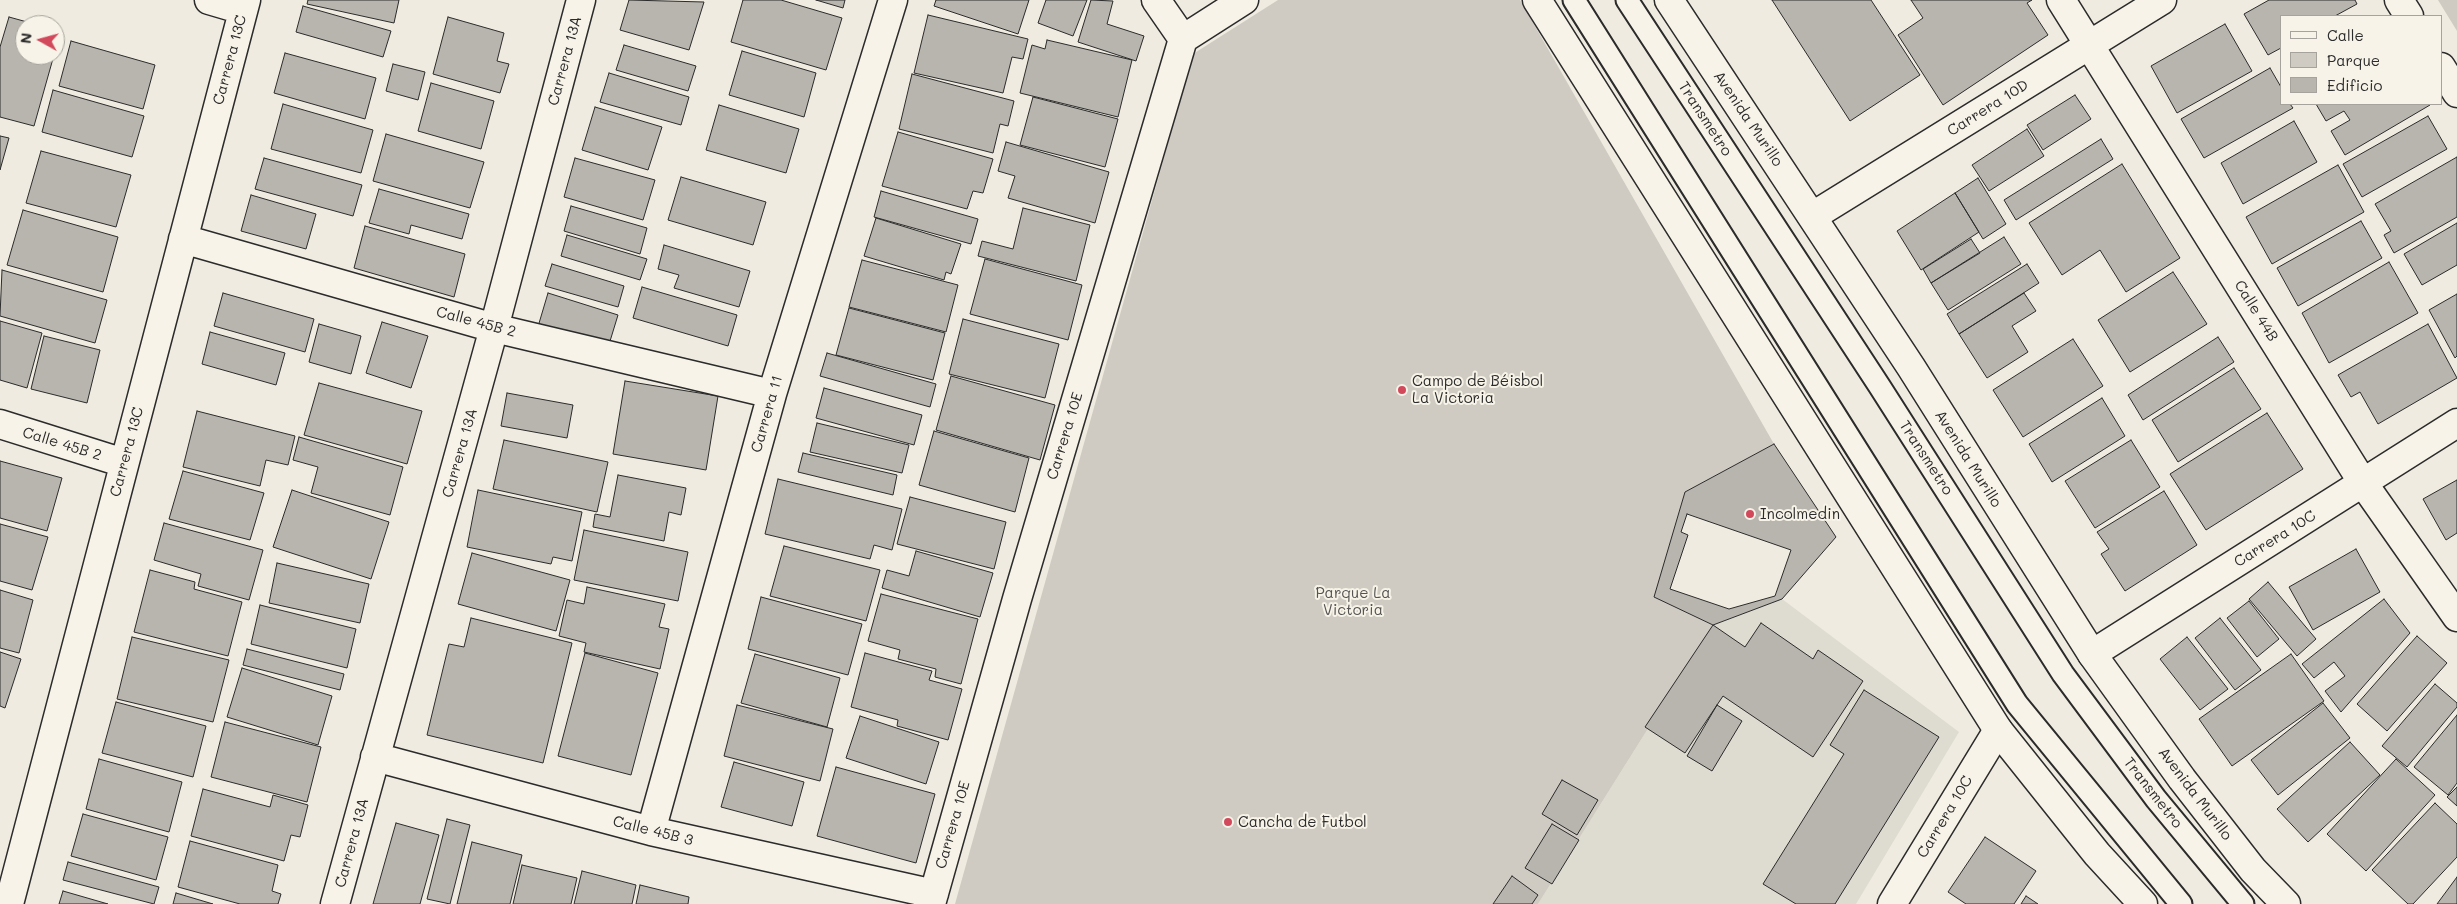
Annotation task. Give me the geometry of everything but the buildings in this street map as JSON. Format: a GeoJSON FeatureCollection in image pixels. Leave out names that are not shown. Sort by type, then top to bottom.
{"type":"FeatureCollection","features":[{"type":"Feature","properties":{"kind":"street"},"geometry":{"type":"LineString","coordinates":[[209,0],[244,5]]}},
{"type":"Feature","properties":{"kind":"street","name":"Carrera 13A"},"geometry":{"type":"LineString","coordinates":[[335,904],[494,328],[581,0]]}},
{"type":"Feature","properties":{"kind":"street","name":"Carrera 11"},"geometry":{"type":"LineString","coordinates":[[651,831],[772,394],[893,0]]}},
{"type":"Feature","properties":{"kind":"street"},"geometry":{"type":"LineString","coordinates":[[1156,0],[1183,39],[1244,0]]}},
{"type":"Feature","properties":{"kind":"street"},"geometry":{"type":"LineString","coordinates":[[1538,0],[1814,441],[1998,730],[2097,854],[2143,904]]}},
{"type":"Feature","properties":{"kind":"street","name":"Avenida Murillo"},"geometry":{"type":"LineString","coordinates":[[1669,0],[1813,216],[2092,654],[2194,794],[2253,870],[2286,904]]}},
{"type":"Feature","properties":{"kind":"street","name":"Calle 44B"},"geometry":{"type":"LineString","coordinates":[[2062,0],[2363,483],[2457,617]]}},
{"type":"Feature","properties":{"kind":"street","name":"Carrera 10D"},"geometry":{"type":"LineString","coordinates":[[1813,216],[2162,0]]}},
{"type":"Feature","properties":{"kind":"street"},"geometry":{"type":"LineString","coordinates":[[2399,0],[2408,15]]}},
{"type":"Feature","properties":{"kind":"street","name":"Carrera 13C"},"geometry":{"type":"LineString","coordinates":[[8,890],[124,463],[244,5]]}},
{"type":"Feature","properties":{"kind":"street","name":"Carrera 10E"},"geometry":{"type":"LineString","coordinates":[[933,899],[1017,599],[1183,39]]}},
{"type":"Feature","properties":{"kind":"street"},"geometry":{"type":"LineString","coordinates":[[2442,69],[2457,93]]}},
{"type":"Feature","properties":{"kind":"street","name":"Calle 45B 2"},"geometry":{"type":"LineString","coordinates":[[183,239],[494,328],[772,394]]}},
{"type":"Feature","properties":{"kind":"street","name":"Carrera 10C"},"geometry":{"type":"LineString","coordinates":[[2092,654],[2457,423]]}},
{"type":"Feature","properties":{"kind":"street","name":"Calle 45B 2"},"geometry":{"type":"LineString","coordinates":[[0,424],[124,463]]}},
{"type":"Feature","properties":{"kind":"street","name":"Carrera 10C"},"geometry":{"type":"LineString","coordinates":[[1892,904],[1998,730]]}},
{"type":"Feature","properties":{"kind":"street","name":"Calle 45B 3"},"geometry":{"type":"LineString","coordinates":[[375,757],[651,831],[933,899]]}},
{"type":"Feature","properties":{"kind":"lane"},"geometry":{"type":"LineString","coordinates":[[1574,0],[2017,704],[2120,832],[2181,904]]}},
{"type":"Feature","properties":{"kind":"lane","name":"Transmetro"},"geometry":{"type":"LineString","coordinates":[[1627,0],[1880,387],[2063,674],[2156,799],[2243,904]]}},
{"type":"Feature","properties":{"kind":"shaded area"},"geometry":{"type":"Polygon","coordinates":[[[1782,599],[1959,732],[1856,904],[1538,904],[1713,625],[1782,599]]]}},
{"type":"Feature","properties":{"kind":"green space","name":"Parque La Victoria"},"geometry":{"type":"Polygon","coordinates":[[[1278,0],[1520,0],[1774,444],[1685,492],[1655,597],[1713,625],[1538,904],[955,904],[1193,54],[1278,0]]]}},
{"type":"Feature","properties":{"kind":"green space"},"geometry":{"type":"Polygon","coordinates":[[[2438,0],[2457,0],[2457,31],[2438,0]]]}},
{"type":"Feature","properties":{"kind":"place","name":"Campo de Béisbol La Victoria"},"geometry":{"type":"Point","coordinates":[1402,390]}},
{"type":"Feature","properties":{"kind":"place","name":"Incolmedin"},"geometry":{"type":"Point","coordinates":[1750,514]}},
{"type":"Feature","properties":{"kind":"place","name":"Cancha de Futbol"},"geometry":{"type":"Point","coordinates":[1228,822]}}]}
